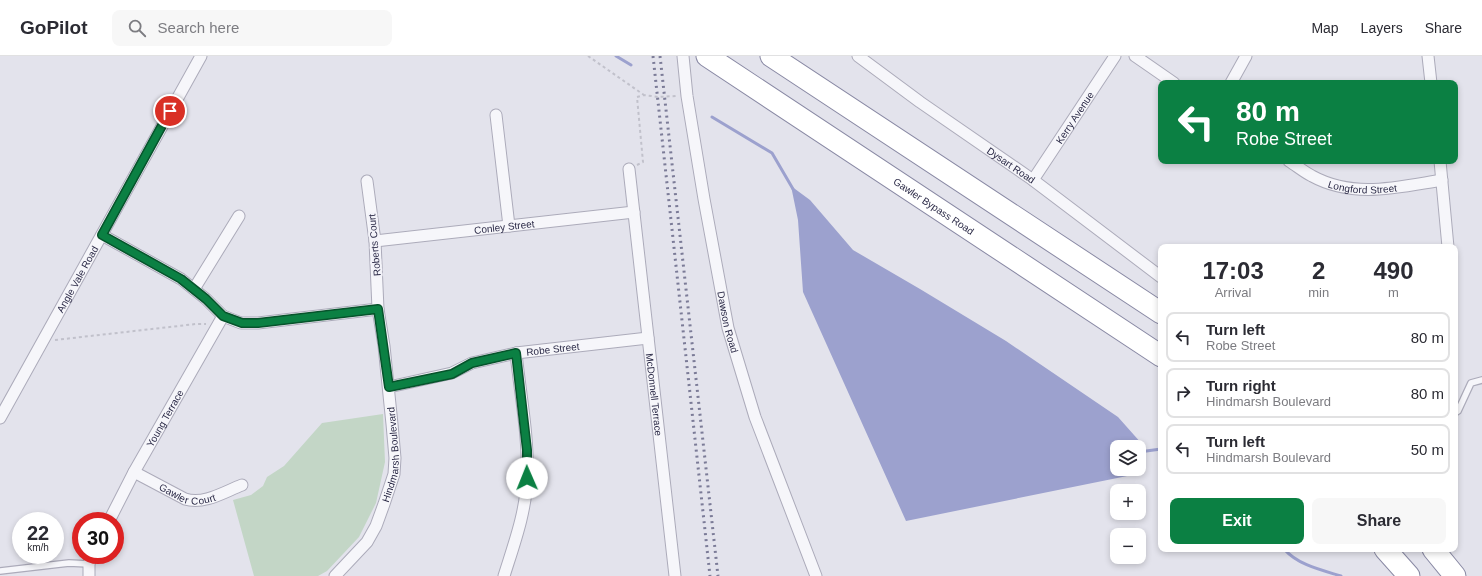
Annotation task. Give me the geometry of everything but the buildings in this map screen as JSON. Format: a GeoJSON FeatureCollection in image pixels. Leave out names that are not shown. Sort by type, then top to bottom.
{"type":"FeatureCollection","features":[{"type":"Feature","properties":{"kind":"highway","name":"Gawler Bypass Road"},"geometry":{"type":"LineString","coordinates":[[707,56],[1158,354]]}},
{"type":"Feature","properties":{"kind":"highway"},"geometry":{"type":"LineString","coordinates":[[771,56],[1158,311]]}},
{"type":"Feature","properties":{"kind":"highway"},"geometry":{"type":"LineString","coordinates":[[1388,552],[1409,576]]}},
{"type":"Feature","properties":{"kind":"highway"},"geometry":{"type":"LineString","coordinates":[[1435,552],[1455,576]]}},
{"type":"Feature","properties":{"kind":"street","name":"Angle Vale Road"},"geometry":{"type":"LineString","coordinates":[[0,418],[3,405],[42,342],[201,56]]}},
{"type":"Feature","properties":{"kind":"street","name":"Dawson Road"},"geometry":{"type":"LineString","coordinates":[[683,56],[687,96],[704,199],[728,328],[755,417],[816,576]]}},
{"type":"Feature","properties":{"kind":"street","name":"Dysart Road"},"geometry":{"type":"LineString","coordinates":[[858,56],[920,102],[1034,180],[1158,275]]}},
{"type":"Feature","properties":{"kind":"street","name":"Kerry Avenue"},"geometry":{"type":"LineString","coordinates":[[1034,180],[1115,56]]}},
{"type":"Feature","properties":{"kind":"street"},"geometry":{"type":"LineString","coordinates":[[1135,56],[1170,80]]}},
{"type":"Feature","properties":{"kind":"street"},"geometry":{"type":"LineString","coordinates":[[1233,80],[1246,56]]}},
{"type":"Feature","properties":{"kind":"street"},"geometry":{"type":"LineString","coordinates":[[1428,56],[1432,80]]}},
{"type":"Feature","properties":{"kind":"street"},"geometry":{"type":"LineString","coordinates":[[496,116],[509,226]]}},
{"type":"Feature","properties":{"kind":"street","name":"Longford Street"},"geometry":{"type":"LineString","coordinates":[[1294,164],[1312,176],[1327,183],[1359,190],[1373,191],[1442,180]]}},
{"type":"Feature","properties":{"kind":"street"},"geometry":{"type":"LineString","coordinates":[[1440,164],[1448,244]]}},
{"type":"Feature","properties":{"kind":"street","name":"McDonnell Terrace"},"geometry":{"type":"LineString","coordinates":[[629,169],[675,576]]}},
{"type":"Feature","properties":{"kind":"street","name":"Roberts Court"},"geometry":{"type":"LineString","coordinates":[[367,181],[375,241],[378,309]]}},
{"type":"Feature","properties":{"kind":"street","name":"Conley Street"},"geometry":{"type":"LineString","coordinates":[[375,241],[634,212]]}},
{"type":"Feature","properties":{"kind":"street"},"geometry":{"type":"LineString","coordinates":[[194,289],[239,216]]}},
{"type":"Feature","properties":{"kind":"street"},"geometry":{"type":"LineString","coordinates":[[102,235],[181,279],[223,316],[242,323],[258,323],[378,309]]}},
{"type":"Feature","properties":{"kind":"street","name":"Hindmarsh Boulevard"},"geometry":{"type":"LineString","coordinates":[[335,576],[367,542],[376,526],[394,474],[395,458],[389,387],[378,309]]}},
{"type":"Feature","properties":{"kind":"street","name":"Young Terrace"},"geometry":{"type":"LineString","coordinates":[[114,512],[134,472],[223,316]]}},
{"type":"Feature","properties":{"kind":"street","name":"Robe Street"},"geometry":{"type":"LineString","coordinates":[[389,387],[452,374],[472,363],[516,353],[648,338]]}},
{"type":"Feature","properties":{"kind":"street"},"geometry":{"type":"LineString","coordinates":[[504,576],[516,539],[524,507],[527,478],[527,450],[516,353]]}},
{"type":"Feature","properties":{"kind":"street","name":"Gawler Court"},"geometry":{"type":"LineString","coordinates":[[134,472],[185,499],[192,501],[208,499],[242,485]]}},
{"type":"Feature","properties":{"kind":"street"},"geometry":{"type":"LineString","coordinates":[[89,576],[90,564]]}},
{"type":"Feature","properties":{"kind":"lane"},"geometry":{"type":"LineString","coordinates":[[1458,411],[1471,383],[1482,380]]}},
{"type":"Feature","properties":{"kind":"lane"},"geometry":{"type":"LineString","coordinates":[[0,571],[72,563]]}},
{"type":"Feature","properties":{"kind":"path"},"geometry":{"type":"LineString","coordinates":[[588,56],[644,95]]}},
{"type":"Feature","properties":{"kind":"path"},"geometry":{"type":"LineString","coordinates":[[629,169],[643,162],[637,97],[644,95],[658,97],[687,96]]}},
{"type":"Feature","properties":{"kind":"path"},"geometry":{"type":"LineString","coordinates":[[42,342],[206,323],[216,329]]}},
{"type":"Feature","properties":{"kind":"green space"},"geometry":{"type":"Polygon","coordinates":[[[383,414],[385,462],[376,503],[359,537],[327,571],[318,576],[254,576],[233,500],[251,495],[263,486],[267,477],[284,466],[322,423],[383,414]]]}},
{"type":"Feature","properties":{"kind":"water"},"geometry":{"type":"Polygon","coordinates":[[[791,186],[810,200],[853,250],[1006,341],[1118,417],[1138,440],[1110,440],[1110,476],[1127,476],[906,521],[803,292],[798,220],[791,186]]]}},
{"type":"Feature","properties":{"kind":"waterway"},"geometry":{"type":"LineString","coordinates":[[616,56],[631,65]]}},
{"type":"Feature","properties":{"kind":"waterway"},"geometry":{"type":"LineString","coordinates":[[712,117],[772,153],[793,189]]}},
{"type":"Feature","properties":{"kind":"waterway"},"geometry":{"type":"LineString","coordinates":[[1146,451],[1158,449]]}},
{"type":"Feature","properties":{"kind":"waterway"},"geometry":{"type":"LineString","coordinates":[[1287,552],[1303,563],[1341,576]]}},
{"type":"Feature","properties":{"kind":"railway"},"geometry":{"type":"LineString","coordinates":[[653,56],[710,576]]}},
{"type":"Feature","properties":{"kind":"railway"},"geometry":{"type":"LineString","coordinates":[[660,56],[718,576]]}},
{"type":"Feature","properties":{"kind":"route"},"geometry":{"type":"LineString","coordinates":[[170,111],[102,235],[181,279],[206,299],[223,316],[242,323],[258,323],[378,309],[389,387],[452,374],[472,363],[516,353],[527,450],[527,478]]}}]}
